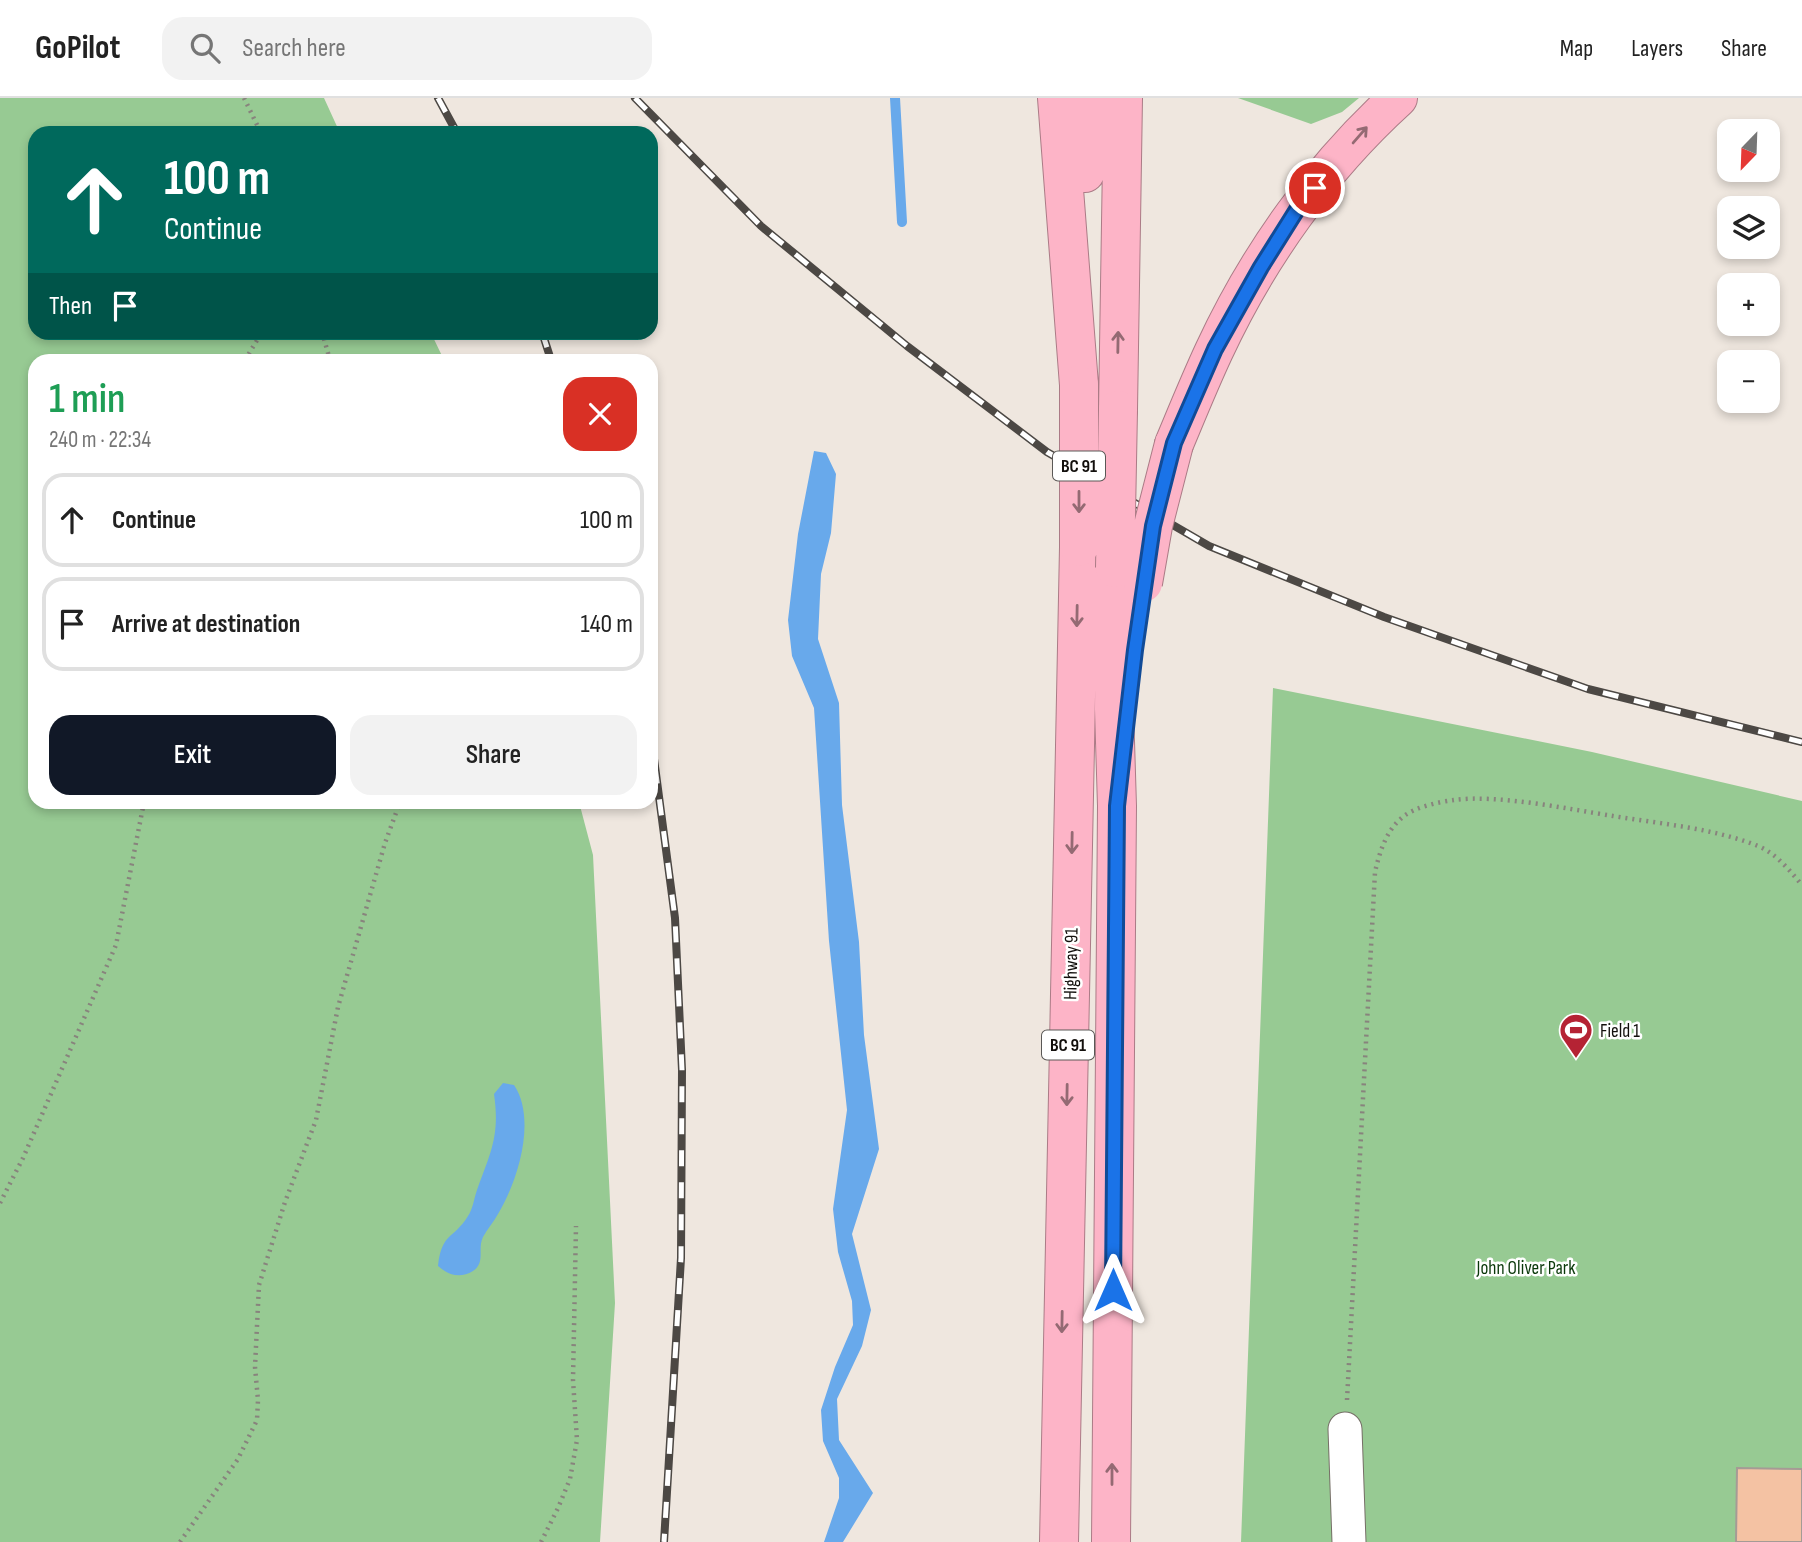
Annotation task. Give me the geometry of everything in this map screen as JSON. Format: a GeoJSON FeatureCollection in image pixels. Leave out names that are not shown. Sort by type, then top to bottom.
{"type":"FeatureCollection","features":[{"type":"Feature","properties":{"kind":"highway"},"geometry":{"type":"LineString","coordinates":[[1057,98],[1079,385]]}},
{"type":"Feature","properties":{"kind":"highway"},"geometry":{"type":"LineString","coordinates":[[1079,385],[1087,98]]}},
{"type":"Feature","properties":{"kind":"highway"},"geometry":{"type":"LineString","coordinates":[[1123,98],[1118,410],[1129,576]]}},
{"type":"Feature","properties":{"kind":"highway"},"geometry":{"type":"LineString","coordinates":[[1129,576],[1153,526],[1174,443],[1215,349],[1249,287],[1298,208],[1366,128],[1398,98]]}},
{"type":"Feature","properties":{"kind":"highway","name":"Highway 91"},"geometry":{"type":"LineString","coordinates":[[1059,1542],[1079,547],[1079,385]]}},
{"type":"Feature","properties":{"kind":"highway","name":"BC 91"},"geometry":{"type":"LineString","coordinates":[[1111,1542],[1117,801],[1114,709],[1129,576]]}},
{"type":"Feature","properties":{"kind":"lane"},"geometry":{"type":"LineString","coordinates":[[1345,1429],[1349,1542]]}},
{"type":"Feature","properties":{"kind":"path"},"geometry":{"type":"LineString","coordinates":[[244,98],[258,126]]}},
{"type":"Feature","properties":{"kind":"path"},"geometry":{"type":"LineString","coordinates":[[1345,1429],[1375,872],[1380,849],[1389,833],[1403,817],[1418,809],[1454,800],[1489,799],[1683,827],[1730,837],[1761,847],[1782,862],[1802,885]]}},
{"type":"Feature","properties":{"kind":"path"},"geometry":{"type":"LineString","coordinates":[[0,1203],[23,1158],[116,945],[143,809]]}},
{"type":"Feature","properties":{"kind":"path"},"geometry":{"type":"LineString","coordinates":[[180,1542],[238,1459],[257,1420],[255,1367],[259,1285],[285,1202],[316,1120],[338,1007],[398,809]]}},
{"type":"Feature","properties":{"kind":"path"},"geometry":{"type":"LineString","coordinates":[[541,1542],[570,1479],[578,1440],[573,1380],[576,1226]]}},
{"type":"Feature","properties":{"kind":"green space"},"geometry":{"type":"Polygon","coordinates":[[[0,98],[324,98],[337,126],[28,126],[28,340],[434,340],[441,354],[28,354],[28,809],[581,809],[593,855],[615,1303],[600,1542],[0,1542],[0,98]]]}},
{"type":"Feature","properties":{"kind":"green space"},"geometry":{"type":"Polygon","coordinates":[[[1238,98],[1359,98],[1342,112],[1311,124],[1238,98]]]}},
{"type":"Feature","properties":{"kind":"green space","name":"John Oliver Park"},"geometry":{"type":"Polygon","coordinates":[[[1273,688],[1592,752],[1802,801],[1802,1542],[1241,1542],[1273,688]]]}},
{"type":"Feature","properties":{"kind":"water"},"geometry":{"type":"Polygon","coordinates":[[[814,451],[826,453],[836,474],[831,533],[821,574],[818,639],[839,703],[842,805],[859,942],[864,1035],[879,1149],[852,1234],[871,1310],[862,1346],[837,1399],[839,1440],[873,1493],[843,1542],[824,1542],[839,1498],[839,1478],[823,1441],[821,1410],[853,1325],[852,1301],[838,1252],[833,1209],[847,1110],[829,941],[814,708],[792,656],[788,620],[798,534],[814,451]]]}},
{"type":"Feature","properties":{"kind":"water"},"geometry":{"type":"Polygon","coordinates":[[[503,1083],[514,1085],[521,1099],[524,1115],[518,1168],[505,1200],[483,1237],[479,1264],[473,1271],[454,1275],[438,1266],[442,1247],[463,1224],[471,1210],[493,1143],[496,1121],[494,1094],[503,1083]]]}},
{"type":"Feature","properties":{"kind":"building"},"geometry":{"type":"Polygon","coordinates":[[[1737,1468],[1802,1469],[1802,1542],[1736,1542],[1737,1468]]]}},
{"type":"Feature","properties":{"kind":"waterway"},"geometry":{"type":"LineString","coordinates":[[895,98],[902,222]]}},
{"type":"Feature","properties":{"kind":"railway"},"geometry":{"type":"LineString","coordinates":[[438,98],[453,126]]}},
{"type":"Feature","properties":{"kind":"railway"},"geometry":{"type":"LineString","coordinates":[[635,98],[761,226],[907,346],[1047,452],[1209,546],[1384,617],[1588,689],[1802,742]]}},
{"type":"Feature","properties":{"kind":"railway"},"geometry":{"type":"LineString","coordinates":[[545,340],[549,354]]}},
{"type":"Feature","properties":{"kind":"railway"},"geometry":{"type":"LineString","coordinates":[[658,789],[675,918],[682,1070],[681,1258],[664,1542]]}},
{"type":"Feature","properties":{"kind":"place","name":"Field 1"},"geometry":{"type":"Point","coordinates":[1576,1060]}},
{"type":"Feature","properties":{"kind":"route"},"geometry":{"type":"LineString","coordinates":[[1113,1290],[1117,806],[1143,583],[1153,526],[1174,443],[1215,349],[1261,267],[1298,208],[1315,188]]}}]}
